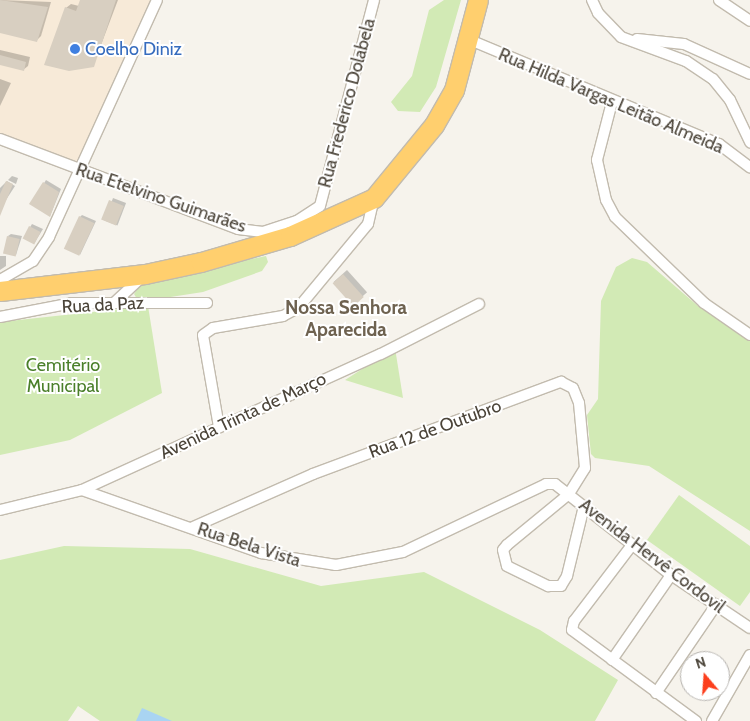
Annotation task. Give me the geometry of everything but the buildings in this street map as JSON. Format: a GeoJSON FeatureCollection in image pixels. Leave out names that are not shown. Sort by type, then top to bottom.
{"type":"FeatureCollection","features":[{"type":"Feature","properties":{"kind":"highway"},"geometry":{"type":"LineString","coordinates":[[0,291],[145,274],[290,236],[374,198],[434,124],[454,90],[470,40],[478,0]]}},
{"type":"Feature","properties":{"kind":"street"},"geometry":{"type":"LineString","coordinates":[[0,280],[16,274],[42,249],[157,0]]}},
{"type":"Feature","properties":{"kind":"street","name":"Rua Frederico Dolabela"},"geometry":{"type":"LineString","coordinates":[[320,206],[374,0]]}},
{"type":"Feature","properties":{"kind":"street"},"geometry":{"type":"LineString","coordinates":[[592,0],[598,13],[621,37],[686,62],[713,79],[730,100],[750,142]]}},
{"type":"Feature","properties":{"kind":"street"},"geometry":{"type":"LineString","coordinates":[[719,0],[750,21]]}},
{"type":"Feature","properties":{"kind":"street"},"geometry":{"type":"LineString","coordinates":[[621,37],[684,44],[750,74]]}},
{"type":"Feature","properties":{"kind":"street","name":"Rua Hilda Vargas Leitão Almeida"},"geometry":{"type":"LineString","coordinates":[[470,40],[612,102],[720,144],[750,167]]}},
{"type":"Feature","properties":{"kind":"street"},"geometry":{"type":"LineString","coordinates":[[612,102],[597,160],[606,200],[615,217],[704,303],[750,335]]}},
{"type":"Feature","properties":{"kind":"street","name":"Rua Etelvino Guimarães"},"geometry":{"type":"LineString","coordinates":[[0,138],[79,170],[238,229],[263,232],[297,221],[320,206]]}},
{"type":"Feature","properties":{"kind":"street"},"geometry":{"type":"LineString","coordinates":[[219,427],[203,342],[206,331],[283,316],[299,307],[368,224],[374,198]]}},
{"type":"Feature","properties":{"kind":"street"},"geometry":{"type":"LineString","coordinates":[[114,304],[145,274]]}},
{"type":"Feature","properties":{"kind":"street"},"geometry":{"type":"LineString","coordinates":[[70,284],[72,303]]}},
{"type":"Feature","properties":{"kind":"street","name":"Rua da Paz"},"geometry":{"type":"LineString","coordinates":[[0,317],[72,303],[207,303]]}},
{"type":"Feature","properties":{"kind":"street","name":"Avenida Trinta de Março"},"geometry":{"type":"LineString","coordinates":[[0,510],[82,490],[381,354],[479,304]]}},
{"type":"Feature","properties":{"kind":"street","name":"Rua 12 de Outubro"},"geometry":{"type":"LineString","coordinates":[[193,527],[313,474],[561,382],[573,388],[579,403],[586,455],[585,468],[569,494],[506,545],[503,550],[507,566],[548,586],[561,586],[567,576],[584,506]]}},
{"type":"Feature","properties":{"kind":"street","name":"Rua Bela Vista"},"geometry":{"type":"LineString","coordinates":[[82,490],[280,558],[336,565],[403,552],[546,484],[555,484]]}},
{"type":"Feature","properties":{"kind":"street","name":"Avenida Hervê Cordovil"},"geometry":{"type":"LineString","coordinates":[[555,484],[671,575],[750,628]]}},
{"type":"Feature","properties":{"kind":"street"},"geometry":{"type":"LineString","coordinates":[[632,545],[574,620],[575,634],[696,721]]}},
{"type":"Feature","properties":{"kind":"street"},"geometry":{"type":"LineString","coordinates":[[612,660],[671,575]]}},
{"type":"Feature","properties":{"kind":"street"},"geometry":{"type":"LineString","coordinates":[[656,693],[716,605]]}},
{"type":"Feature","properties":{"kind":"street"},"geometry":{"type":"LineString","coordinates":[[712,721],[750,655]]}},
{"type":"Feature","properties":{"kind":"shaded area"},"geometry":{"type":"Polygon","coordinates":[[[0,0],[157,0],[79,170],[0,139],[0,0]]]}},
{"type":"Feature","properties":{"kind":"green space"},"geometry":{"type":"Polygon","coordinates":[[[444,0],[461,0],[436,87],[420,112],[398,111],[391,102],[412,76],[429,10],[444,0]]]}},
{"type":"Feature","properties":{"kind":"green space"},"geometry":{"type":"Polygon","coordinates":[[[266,256],[268,262],[262,271],[203,292],[164,298],[137,299],[134,294],[143,281],[266,256]]]}},
{"type":"Feature","properties":{"kind":"green space"},"geometry":{"type":"Polygon","coordinates":[[[632,258],[647,262],[698,306],[750,338],[750,531],[649,466],[595,458],[591,454],[587,415],[598,399],[601,301],[616,267],[632,258]]]}},
{"type":"Feature","properties":{"kind":"green space","name":"Cemitério Municipal"},"geometry":{"type":"Polygon","coordinates":[[[148,306],[162,393],[70,440],[0,455],[0,322],[148,306]]]}},
{"type":"Feature","properties":{"kind":"green space"},"geometry":{"type":"Polygon","coordinates":[[[395,348],[403,398],[345,380],[395,348]]]}},
{"type":"Feature","properties":{"kind":"green space"},"geometry":{"type":"Polygon","coordinates":[[[679,495],[750,546],[750,592],[740,606],[647,540],[679,495]]]}},
{"type":"Feature","properties":{"kind":"green space"},"geometry":{"type":"Polygon","coordinates":[[[64,546],[190,549],[321,586],[424,572],[540,630],[618,680],[595,721],[100,721],[78,706],[68,721],[0,721],[0,560],[64,546]]]}},
{"type":"Feature","properties":{"kind":"water"},"geometry":{"type":"Polygon","coordinates":[[[142,708],[172,721],[136,721],[142,708]]]}},
{"type":"Feature","properties":{"kind":"place","name":"Coelho Diniz"},"geometry":{"type":"Point","coordinates":[75,49]}},
{"type":"Feature","properties":{"kind":"district","name":"Nossa Senhora Aparecida"},"geometry":{"type":"Point","coordinates":[346,319]}}]}
